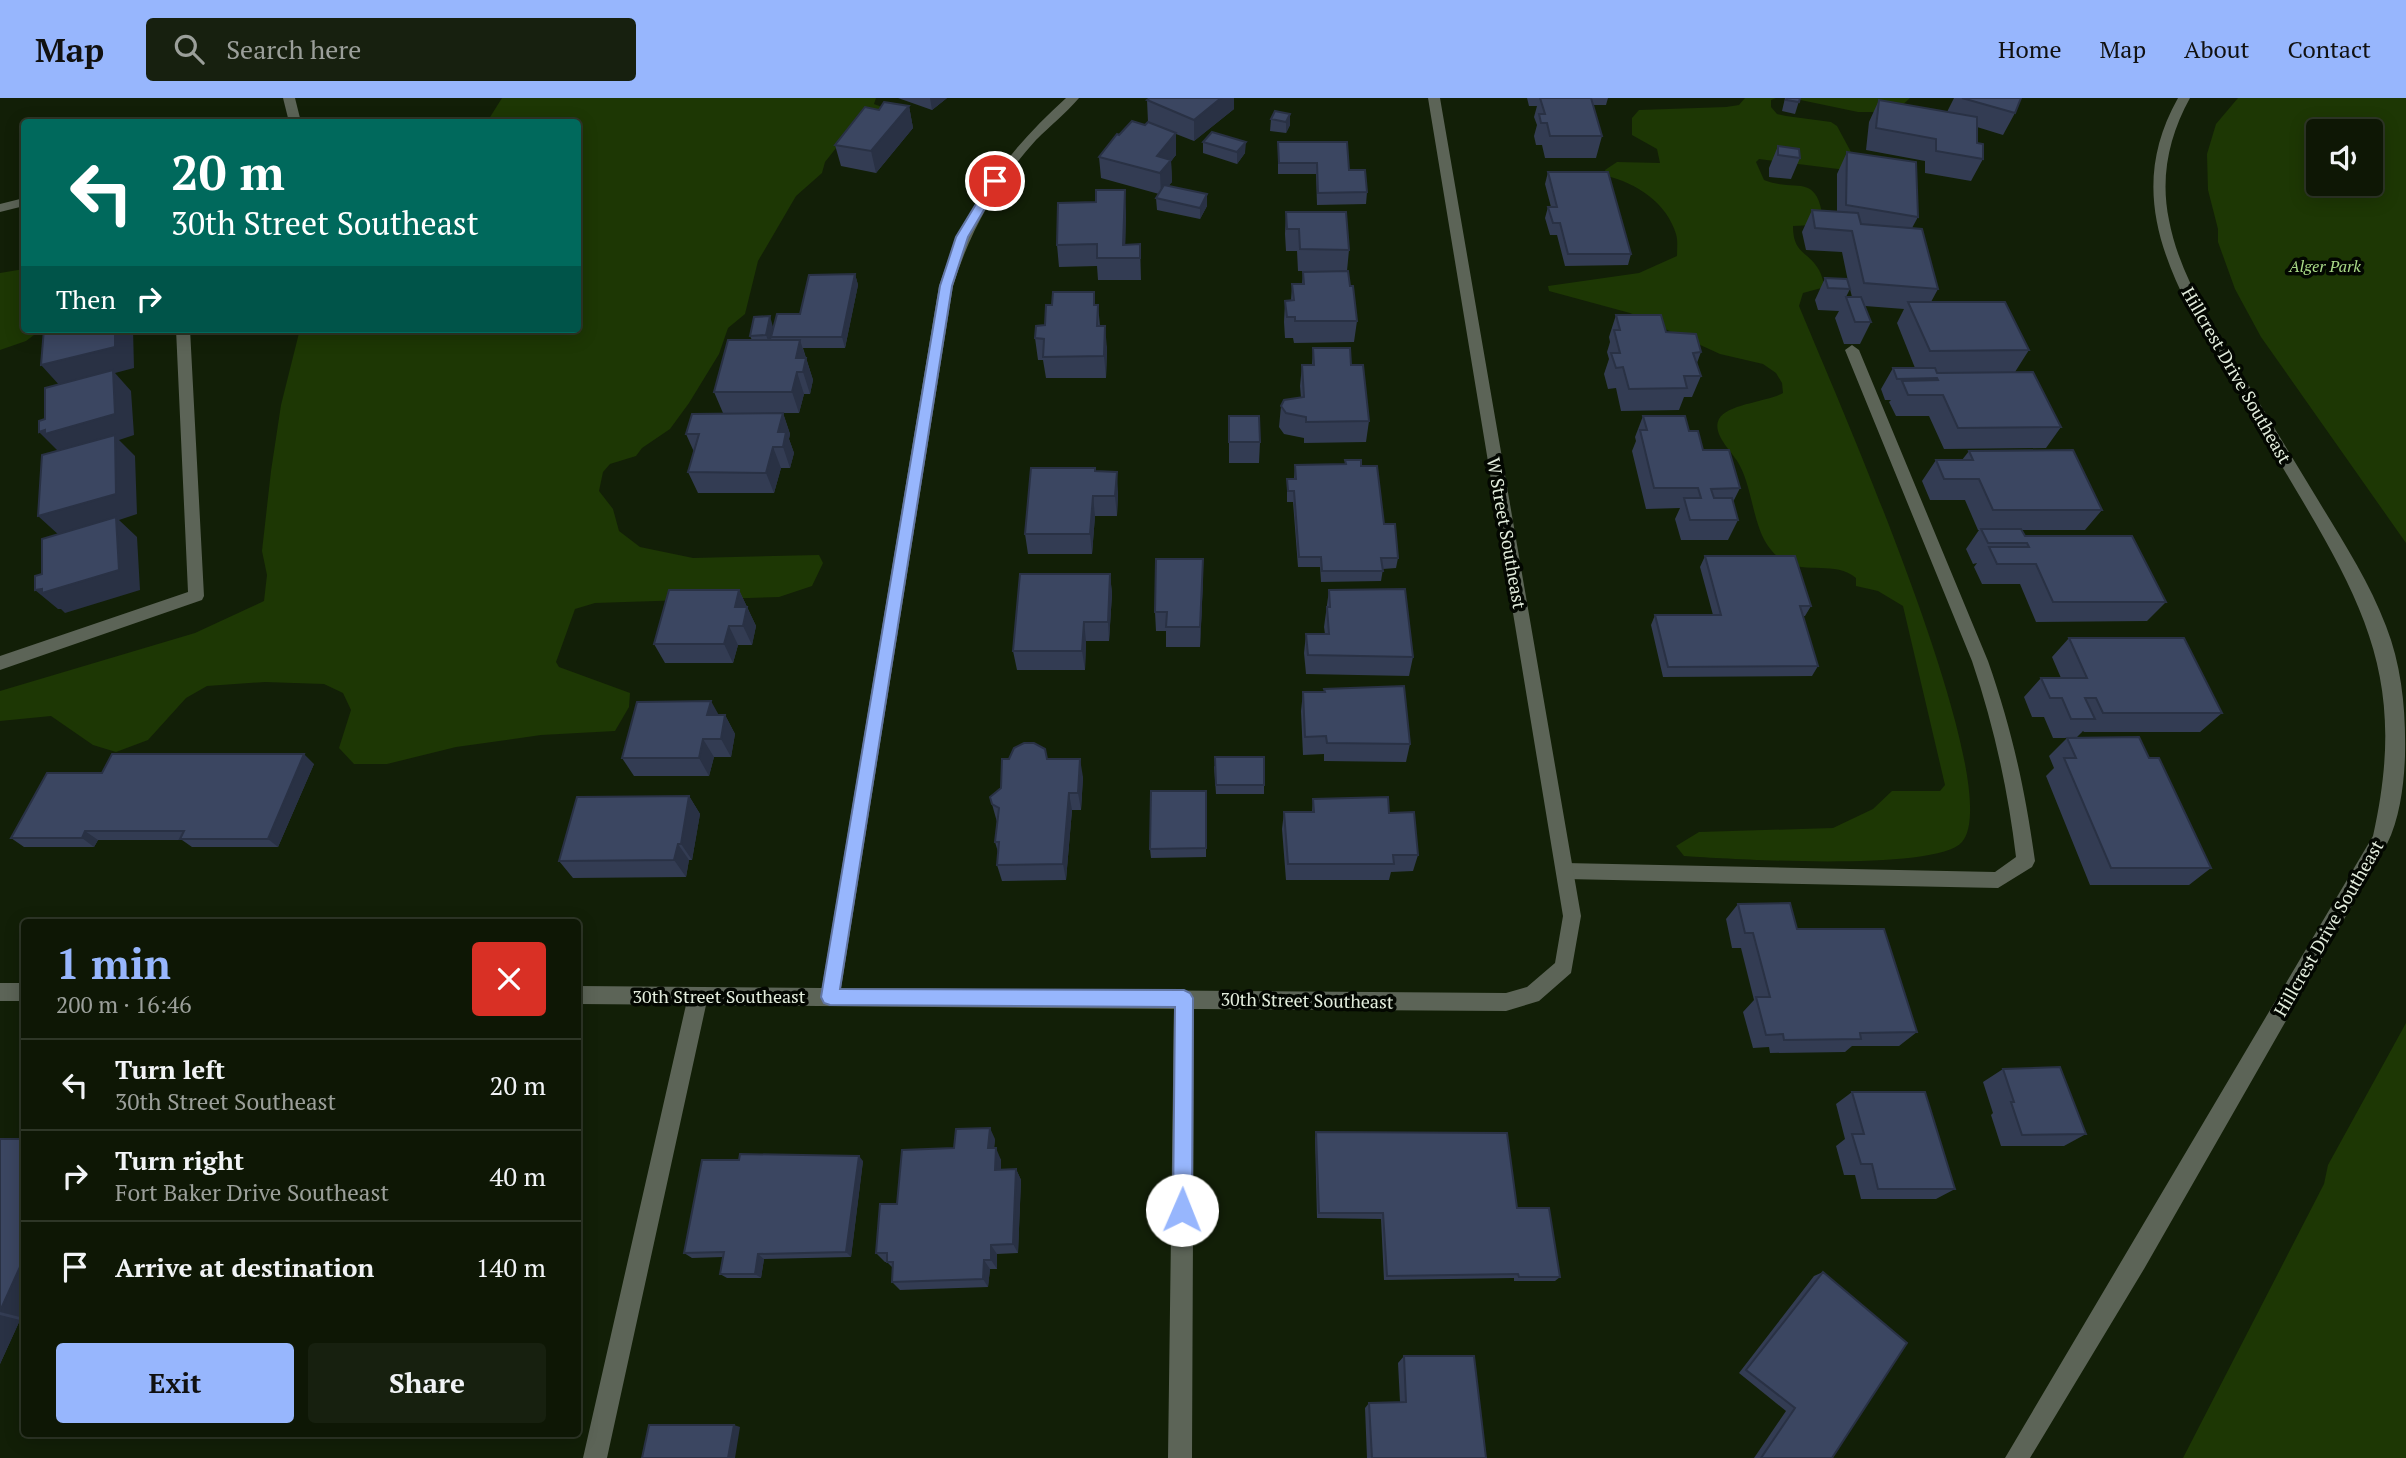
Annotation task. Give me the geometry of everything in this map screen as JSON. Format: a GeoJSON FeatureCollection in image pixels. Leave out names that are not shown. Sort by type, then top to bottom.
{"type":"FeatureCollection","features":[{"type":"Feature","properties":{"kind":"street"},"geometry":{"type":"LineString","coordinates":[[289,98],[294,119]]}},
{"type":"Feature","properties":{"kind":"street"},"geometry":{"type":"LineString","coordinates":[[830,997],[946,286],[962,237],[995,181],[1026,144],[1073,98]]}},
{"type":"Feature","properties":{"kind":"street","name":"W Street Southeast"},"geometry":{"type":"LineString","coordinates":[[1434,98],[1572,916],[1564,967]]}},
{"type":"Feature","properties":{"kind":"street","name":"Hillcrest Drive Southeast"},"geometry":{"type":"LineString","coordinates":[[2017,1458],[2136,1261],[2381,838],[2395,783],[2398,726],[2395,697],[2383,640],[2361,587],[2192,301],[2166,239],[2159,201],[2159,166],[2166,134],[2184,98]]}},
{"type":"Feature","properties":{"kind":"street"},"geometry":{"type":"LineString","coordinates":[[0,208],[21,203]]}},
{"type":"Feature","properties":{"kind":"street"},"geometry":{"type":"LineString","coordinates":[[0,663],[196,596],[183,333]]}},
{"type":"Feature","properties":{"kind":"street"},"geometry":{"type":"LineString","coordinates":[[1565,871],[1998,880],[2026,861],[2017,791],[1991,692],[1852,350]]}},
{"type":"Feature","properties":{"kind":"street","name":"30th Street Southeast"},"geometry":{"type":"LineString","coordinates":[[581,995],[1506,1002],[1532,995],[1564,967]]}},
{"type":"Feature","properties":{"kind":"street"},"geometry":{"type":"LineString","coordinates":[[0,992],[21,992]]}},
{"type":"Feature","properties":{"kind":"street"},"geometry":{"type":"LineString","coordinates":[[595,1458],[698,996]]}},
{"type":"Feature","properties":{"kind":"street"},"geometry":{"type":"LineString","coordinates":[[1180,1458],[1184,998]]}},
{"type":"Feature","properties":{"kind":"green space"},"geometry":{"type":"Polygon","coordinates":[[[502,98],[876,98],[874,104],[908,117],[844,138],[825,162],[822,173],[796,196],[758,261],[745,314],[728,328],[719,354],[689,403],[670,429],[642,448],[636,456],[610,464],[603,472],[599,491],[613,509],[619,531],[640,547],[693,558],[819,555],[823,563],[812,586],[779,597],[595,603],[575,609],[556,662],[559,667],[630,693],[629,707],[615,731],[541,735],[456,747],[387,764],[354,764],[339,748],[351,710],[343,693],[324,684],[265,682],[207,686],[186,698],[148,740],[116,752],[93,745],[51,716],[0,721],[0,691],[195,633],[264,601],[267,575],[262,551],[271,471],[281,405],[299,333],[581,333],[581,119],[489,119],[502,98]]]}},
{"type":"Feature","properties":{"kind":"green space"},"geometry":{"type":"Polygon","coordinates":[[[1745,98],[1776,98],[1771,100],[1771,107],[1777,114],[1831,122],[1837,126],[1851,152],[1866,163],[1846,170],[1759,159],[1756,162],[1764,180],[1803,186],[1815,194],[1820,203],[1823,218],[1815,225],[1793,226],[1798,247],[1815,264],[1825,287],[1803,293],[1799,306],[1877,494],[1910,582],[1940,668],[1961,745],[1970,806],[1962,842],[1945,851],[1875,860],[1785,861],[1684,856],[1676,846],[1699,832],[1833,828],[1873,809],[1892,791],[1940,791],[1945,785],[1903,606],[1878,591],[1856,586],[1856,578],[1848,573],[1830,568],[1793,565],[1774,553],[1760,531],[1740,466],[1718,431],[1717,425],[1723,414],[1783,393],[1782,383],[1776,373],[1763,364],[1720,354],[1630,313],[1549,291],[1548,286],[1639,273],[1677,256],[1676,234],[1666,213],[1649,196],[1629,184],[1607,176],[1605,170],[1617,162],[1660,163],[1657,149],[1632,135],[1632,118],[1639,110],[1726,107],[1739,105],[1745,98]]]}},
{"type":"Feature","properties":{"kind":"green space"},"geometry":{"type":"Polygon","coordinates":[[[1791,98],[1910,98],[1895,112],[1858,112],[1791,98]]]}},
{"type":"Feature","properties":{"kind":"green space","name":"Alger Park"},"geometry":{"type":"Polygon","coordinates":[[[2238,98],[2406,98],[2406,543],[2261,337],[2235,289],[2218,242],[2218,229],[2208,190],[2207,154],[2216,124],[2238,98]]]}},
{"type":"Feature","properties":{"kind":"green space"},"geometry":{"type":"Polygon","coordinates":[[[21,270],[21,333],[37,333],[26,341],[0,350],[0,273],[21,270]]]}},
{"type":"Feature","properties":{"kind":"green space"},"geometry":{"type":"Polygon","coordinates":[[[2406,1023],[2406,1458],[2183,1458],[2324,1184],[2328,1165],[2406,1023]]]}},
{"type":"Feature","properties":{"kind":"building"},"geometry":{"type":"Polygon","coordinates":[[[1221,98],[1194,120],[1147,100],[1221,98]]]}},
{"type":"Feature","properties":{"kind":"building"},"geometry":{"type":"Polygon","coordinates":[[[1540,98],[1591,98],[1602,136],[1550,136],[1547,123],[1541,123],[1539,114],[1545,114],[1540,98]]]}},
{"type":"Feature","properties":{"kind":"building"},"geometry":{"type":"Polygon","coordinates":[[[1800,98],[1799,102],[1786,100],[1800,98]]]}},
{"type":"Feature","properties":{"kind":"building"},"geometry":{"type":"Polygon","coordinates":[[[1962,98],[2021,98],[2015,113],[1962,98]]]}},
{"type":"Feature","properties":{"kind":"building"},"geometry":{"type":"Polygon","coordinates":[[[1879,100],[1977,117],[1977,143],[1983,144],[1983,159],[1936,151],[1936,139],[1876,128],[1879,100]]]}},
{"type":"Feature","properties":{"kind":"building"},"geometry":{"type":"Polygon","coordinates":[[[884,102],[909,106],[871,151],[835,145],[865,107],[879,110],[884,102]]]}},
{"type":"Feature","properties":{"kind":"building"},"geometry":{"type":"Polygon","coordinates":[[[1275,111],[1290,114],[1286,122],[1271,119],[1275,111]]]}},
{"type":"Feature","properties":{"kind":"building"},"geometry":{"type":"Polygon","coordinates":[[[1132,121],[1145,125],[1148,122],[1176,133],[1157,156],[1171,160],[1160,173],[1099,157],[1117,134],[1132,121]]]}},
{"type":"Feature","properties":{"kind":"building"},"geometry":{"type":"Polygon","coordinates":[[[1212,132],[1246,142],[1237,152],[1203,142],[1212,132]]]}},
{"type":"Feature","properties":{"kind":"building"},"geometry":{"type":"Polygon","coordinates":[[[1278,142],[1347,142],[1349,170],[1365,170],[1367,192],[1318,193],[1317,163],[1279,163],[1278,142]]]}},
{"type":"Feature","properties":{"kind":"building"},"geometry":{"type":"Polygon","coordinates":[[[1778,146],[1799,149],[1800,158],[1778,155],[1778,146]]]}},
{"type":"Feature","properties":{"kind":"building"},"geometry":{"type":"Polygon","coordinates":[[[1847,152],[1916,162],[1918,217],[1846,205],[1847,152]]]}},
{"type":"Feature","properties":{"kind":"building"},"geometry":{"type":"Polygon","coordinates":[[[1548,172],[1608,172],[1631,254],[1568,254],[1560,223],[1553,223],[1548,207],[1557,207],[1548,172]]]}},
{"type":"Feature","properties":{"kind":"building"},"geometry":{"type":"Polygon","coordinates":[[[1164,185],[1207,194],[1200,208],[1156,198],[1164,185]]]}},
{"type":"Feature","properties":{"kind":"building"},"geometry":{"type":"Polygon","coordinates":[[[1096,190],[1125,190],[1123,245],[1140,244],[1140,258],[1097,258],[1097,244],[1057,245],[1058,203],[1096,202],[1096,190]]]}},
{"type":"Feature","properties":{"kind":"building"},"geometry":{"type":"Polygon","coordinates":[[[1812,210],[1858,213],[1861,224],[1922,229],[1938,289],[1864,283],[1852,231],[1815,228],[1812,210]]]}},
{"type":"Feature","properties":{"kind":"building"},"geometry":{"type":"Polygon","coordinates":[[[1286,212],[1346,212],[1349,250],[1300,249],[1299,229],[1287,229],[1286,212]]]}},
{"type":"Feature","properties":{"kind":"building"},"geometry":{"type":"Polygon","coordinates":[[[1348,271],[1350,286],[1353,286],[1357,321],[1295,321],[1295,317],[1287,317],[1285,301],[1294,300],[1292,284],[1304,284],[1303,272],[1348,271]]]}},
{"type":"Feature","properties":{"kind":"building"},"geometry":{"type":"Polygon","coordinates":[[[855,274],[842,337],[771,337],[777,314],[800,314],[809,275],[855,274]]]}},
{"type":"Feature","properties":{"kind":"building"},"geometry":{"type":"Polygon","coordinates":[[[1825,278],[1847,279],[1850,289],[1828,288],[1825,278]]]}},
{"type":"Feature","properties":{"kind":"building"},"geometry":{"type":"Polygon","coordinates":[[[1053,292],[1094,292],[1094,305],[1098,305],[1097,326],[1105,326],[1104,356],[1043,357],[1044,339],[1035,338],[1036,326],[1045,325],[1046,305],[1052,305],[1053,292]]]}},
{"type":"Feature","properties":{"kind":"building"},"geometry":{"type":"Polygon","coordinates":[[[1846,297],[1861,297],[1871,322],[1855,322],[1846,297]]]}},
{"type":"Feature","properties":{"kind":"building"},"geometry":{"type":"Polygon","coordinates":[[[1908,302],[2005,302],[2029,350],[1930,351],[1908,302]]]}},
{"type":"Feature","properties":{"kind":"building"},"geometry":{"type":"Polygon","coordinates":[[[1616,315],[1661,315],[1666,332],[1696,334],[1701,352],[1693,353],[1701,376],[1684,376],[1687,388],[1629,389],[1623,367],[1616,368],[1611,353],[1620,353],[1614,330],[1620,330],[1616,315]]]}},
{"type":"Feature","properties":{"kind":"building"},"geometry":{"type":"Polygon","coordinates":[[[770,316],[766,335],[750,336],[754,317],[770,316]]]}},
{"type":"Feature","properties":{"kind":"building"},"geometry":{"type":"Polygon","coordinates":[[[44,333],[115,333],[115,347],[41,365],[44,333]]]}},
{"type":"Feature","properties":{"kind":"building"},"geometry":{"type":"Polygon","coordinates":[[[728,340],[800,340],[796,358],[806,358],[803,372],[797,372],[792,392],[714,392],[728,340]]]}},
{"type":"Feature","properties":{"kind":"building"},"geometry":{"type":"Polygon","coordinates":[[[1313,348],[1350,348],[1351,365],[1363,365],[1369,421],[1306,422],[1306,417],[1286,413],[1281,406],[1284,400],[1304,397],[1302,365],[1314,365],[1313,348]]]}},
{"type":"Feature","properties":{"kind":"building"},"geometry":{"type":"Polygon","coordinates":[[[1893,368],[1935,368],[1937,373],[2033,372],[2061,427],[1958,428],[1943,395],[1908,395],[1902,381],[1938,380],[1937,378],[1897,379],[1893,368]]]}},
{"type":"Feature","properties":{"kind":"building"},"geometry":{"type":"Polygon","coordinates":[[[113,370],[115,414],[45,434],[45,430],[39,432],[39,421],[45,419],[45,388],[113,370]]]}},
{"type":"Feature","properties":{"kind":"building"},"geometry":{"type":"Polygon","coordinates":[[[783,413],[778,432],[786,432],[783,447],[773,447],[766,473],[688,472],[699,434],[686,434],[692,414],[783,413]]]}},
{"type":"Feature","properties":{"kind":"building"},"geometry":{"type":"Polygon","coordinates":[[[1229,416],[1259,416],[1260,442],[1229,442],[1229,416]]]}},
{"type":"Feature","properties":{"kind":"building"},"geometry":{"type":"Polygon","coordinates":[[[1643,416],[1685,416],[1689,431],[1698,431],[1703,450],[1729,450],[1740,488],[1711,489],[1714,498],[1732,498],[1738,520],[1690,520],[1684,498],[1701,498],[1698,488],[1654,488],[1640,430],[1647,430],[1643,416]]]}},
{"type":"Feature","properties":{"kind":"building"},"geometry":{"type":"Polygon","coordinates":[[[115,435],[116,494],[38,516],[42,455],[115,435]]]}},
{"type":"Feature","properties":{"kind":"building"},"geometry":{"type":"Polygon","coordinates":[[[2073,450],[2102,510],[1993,510],[1979,479],[1944,479],[1936,460],[1973,460],[1969,451],[2073,450]]]}},
{"type":"Feature","properties":{"kind":"building"},"geometry":{"type":"Polygon","coordinates":[[[1345,460],[1361,460],[1361,466],[1377,466],[1384,524],[1395,524],[1398,558],[1381,558],[1383,571],[1322,571],[1321,557],[1299,557],[1294,491],[1288,491],[1287,479],[1296,479],[1295,465],[1346,464],[1345,460]]]}},
{"type":"Feature","properties":{"kind":"building"},"geometry":{"type":"Polygon","coordinates":[[[1031,468],[1095,468],[1095,471],[1117,472],[1115,496],[1093,496],[1090,534],[1025,534],[1031,468]]]}},
{"type":"Feature","properties":{"kind":"building"},"geometry":{"type":"Polygon","coordinates":[[[116,517],[119,570],[42,593],[42,589],[35,590],[35,576],[42,574],[42,539],[116,517]]]}},
{"type":"Feature","properties":{"kind":"building"},"geometry":{"type":"Polygon","coordinates":[[[1981,529],[2021,529],[2025,536],[2132,536],[2166,602],[2053,602],[2036,564],[1997,564],[1989,547],[2029,547],[2027,543],[1988,543],[1981,529]]]}},
{"type":"Feature","properties":{"kind":"building"},"geometry":{"type":"Polygon","coordinates":[[[1705,556],[1795,556],[1811,606],[1800,606],[1818,666],[1668,667],[1655,615],[1721,615],[1705,556]]]}},
{"type":"Feature","properties":{"kind":"building"},"geometry":{"type":"Polygon","coordinates":[[[1156,559],[1203,559],[1200,627],[1166,627],[1167,612],[1155,612],[1156,559]]]}},
{"type":"Feature","properties":{"kind":"building"},"geometry":{"type":"Polygon","coordinates":[[[1020,574],[1110,574],[1108,622],[1084,622],[1082,651],[1013,651],[1020,574]]]}},
{"type":"Feature","properties":{"kind":"building"},"geometry":{"type":"Polygon","coordinates":[[[1405,589],[1413,657],[1308,655],[1306,634],[1329,634],[1329,590],[1405,589]]]}},
{"type":"Feature","properties":{"kind":"building"},"geometry":{"type":"Polygon","coordinates":[[[669,590],[739,590],[735,607],[747,607],[743,626],[729,626],[724,644],[654,644],[669,590]]]}},
{"type":"Feature","properties":{"kind":"building"},"geometry":{"type":"Polygon","coordinates":[[[2069,638],[2184,638],[2222,713],[2103,713],[2096,698],[2085,698],[2095,719],[2071,719],[2062,698],[2050,698],[2041,678],[2087,678],[2069,638]]]}},
{"type":"Feature","properties":{"kind":"building"},"geometry":{"type":"Polygon","coordinates":[[[1404,686],[1410,744],[1327,743],[1326,736],[1305,737],[1303,692],[1404,686]]]}},
{"type":"Feature","properties":{"kind":"building"},"geometry":{"type":"Polygon","coordinates":[[[711,701],[707,715],[725,715],[721,739],[703,739],[699,758],[622,758],[637,702],[711,701]]]}},
{"type":"Feature","properties":{"kind":"building"},"geometry":{"type":"Polygon","coordinates":[[[2139,737],[2149,758],[2159,758],[2211,868],[2111,868],[2064,758],[2076,758],[2067,738],[2139,737]]]}},
{"type":"Feature","properties":{"kind":"building"},"geometry":{"type":"Polygon","coordinates":[[[1024,743],[1034,743],[1045,749],[1047,759],[1080,759],[1078,793],[1069,793],[1063,864],[997,865],[999,842],[995,842],[999,808],[992,804],[990,797],[1001,788],[1002,759],[1009,759],[1014,748],[1024,743]]]}},
{"type":"Feature","properties":{"kind":"building"},"geometry":{"type":"Polygon","coordinates":[[[112,754],[304,754],[268,839],[180,839],[184,831],[85,831],[82,838],[11,838],[47,773],[102,773],[112,754]]]}},
{"type":"Feature","properties":{"kind":"building"},"geometry":{"type":"Polygon","coordinates":[[[1215,757],[1264,757],[1264,785],[1216,785],[1215,757]]]}},
{"type":"Feature","properties":{"kind":"building"},"geometry":{"type":"Polygon","coordinates":[[[1151,791],[1206,791],[1206,848],[1150,849],[1151,791]]]}},
{"type":"Feature","properties":{"kind":"building"},"geometry":{"type":"Polygon","coordinates":[[[689,796],[681,844],[678,844],[674,860],[559,861],[577,797],[689,796]]]}},
{"type":"Feature","properties":{"kind":"building"},"geometry":{"type":"Polygon","coordinates":[[[1388,797],[1389,813],[1414,812],[1418,855],[1393,855],[1394,864],[1288,864],[1284,812],[1314,812],[1313,799],[1388,797]]]}},
{"type":"Feature","properties":{"kind":"building"},"geometry":{"type":"Polygon","coordinates":[[[1790,903],[1797,929],[1884,929],[1917,1032],[1860,1033],[1861,1039],[1784,1040],[1783,1034],[1766,1035],[1756,997],[1770,997],[1753,933],[1745,933],[1738,904],[1790,903]]]}},
{"type":"Feature","properties":{"kind":"building"},"geometry":{"type":"Polygon","coordinates":[[[2060,1067],[2086,1134],[2022,1135],[2003,1069],[2060,1067]]]}},
{"type":"Feature","properties":{"kind":"building"},"geometry":{"type":"Polygon","coordinates":[[[1852,1092],[1925,1092],[1955,1189],[1878,1189],[1872,1164],[1861,1164],[1852,1134],[1864,1134],[1852,1092]]]}},
{"type":"Feature","properties":{"kind":"building"},"geometry":{"type":"Polygon","coordinates":[[[990,1128],[988,1148],[996,1148],[995,1170],[1016,1169],[1013,1244],[991,1245],[991,1260],[984,1260],[983,1279],[892,1282],[893,1262],[887,1262],[887,1253],[876,1253],[880,1204],[897,1204],[902,1150],[954,1148],[956,1129],[990,1128]]]}},
{"type":"Feature","properties":{"kind":"building"},"geometry":{"type":"Polygon","coordinates":[[[1316,1132],[1507,1133],[1517,1208],[1549,1208],[1560,1277],[1519,1277],[1518,1274],[1387,1276],[1383,1213],[1319,1213],[1316,1132]]]}},
{"type":"Feature","properties":{"kind":"building"},"geometry":{"type":"Polygon","coordinates":[[[0,1139],[21,1139],[21,1265],[0,1311],[0,1139]]]}},
{"type":"Feature","properties":{"kind":"building"},"geometry":{"type":"Polygon","coordinates":[[[740,1154],[859,1156],[846,1252],[758,1254],[755,1274],[720,1274],[724,1252],[684,1253],[702,1160],[739,1160],[740,1154]]]}},
{"type":"Feature","properties":{"kind":"building"},"geometry":{"type":"Polygon","coordinates":[[[1823,1272],[1907,1343],[1832,1458],[1761,1458],[1795,1408],[1746,1370],[1823,1272]]]}},
{"type":"Feature","properties":{"kind":"building"},"geometry":{"type":"Polygon","coordinates":[[[1404,1356],[1474,1356],[1486,1458],[1372,1458],[1369,1403],[1406,1402],[1404,1356]]]}},
{"type":"Feature","properties":{"kind":"building"},"geometry":{"type":"Polygon","coordinates":[[[649,1425],[734,1425],[728,1458],[642,1458],[649,1425]]]}},
{"type":"Feature","properties":{"kind":"route"},"geometry":{"type":"LineString","coordinates":[[995,181],[962,237],[946,286],[830,997],[1184,998],[1182,1210]]}}]}
